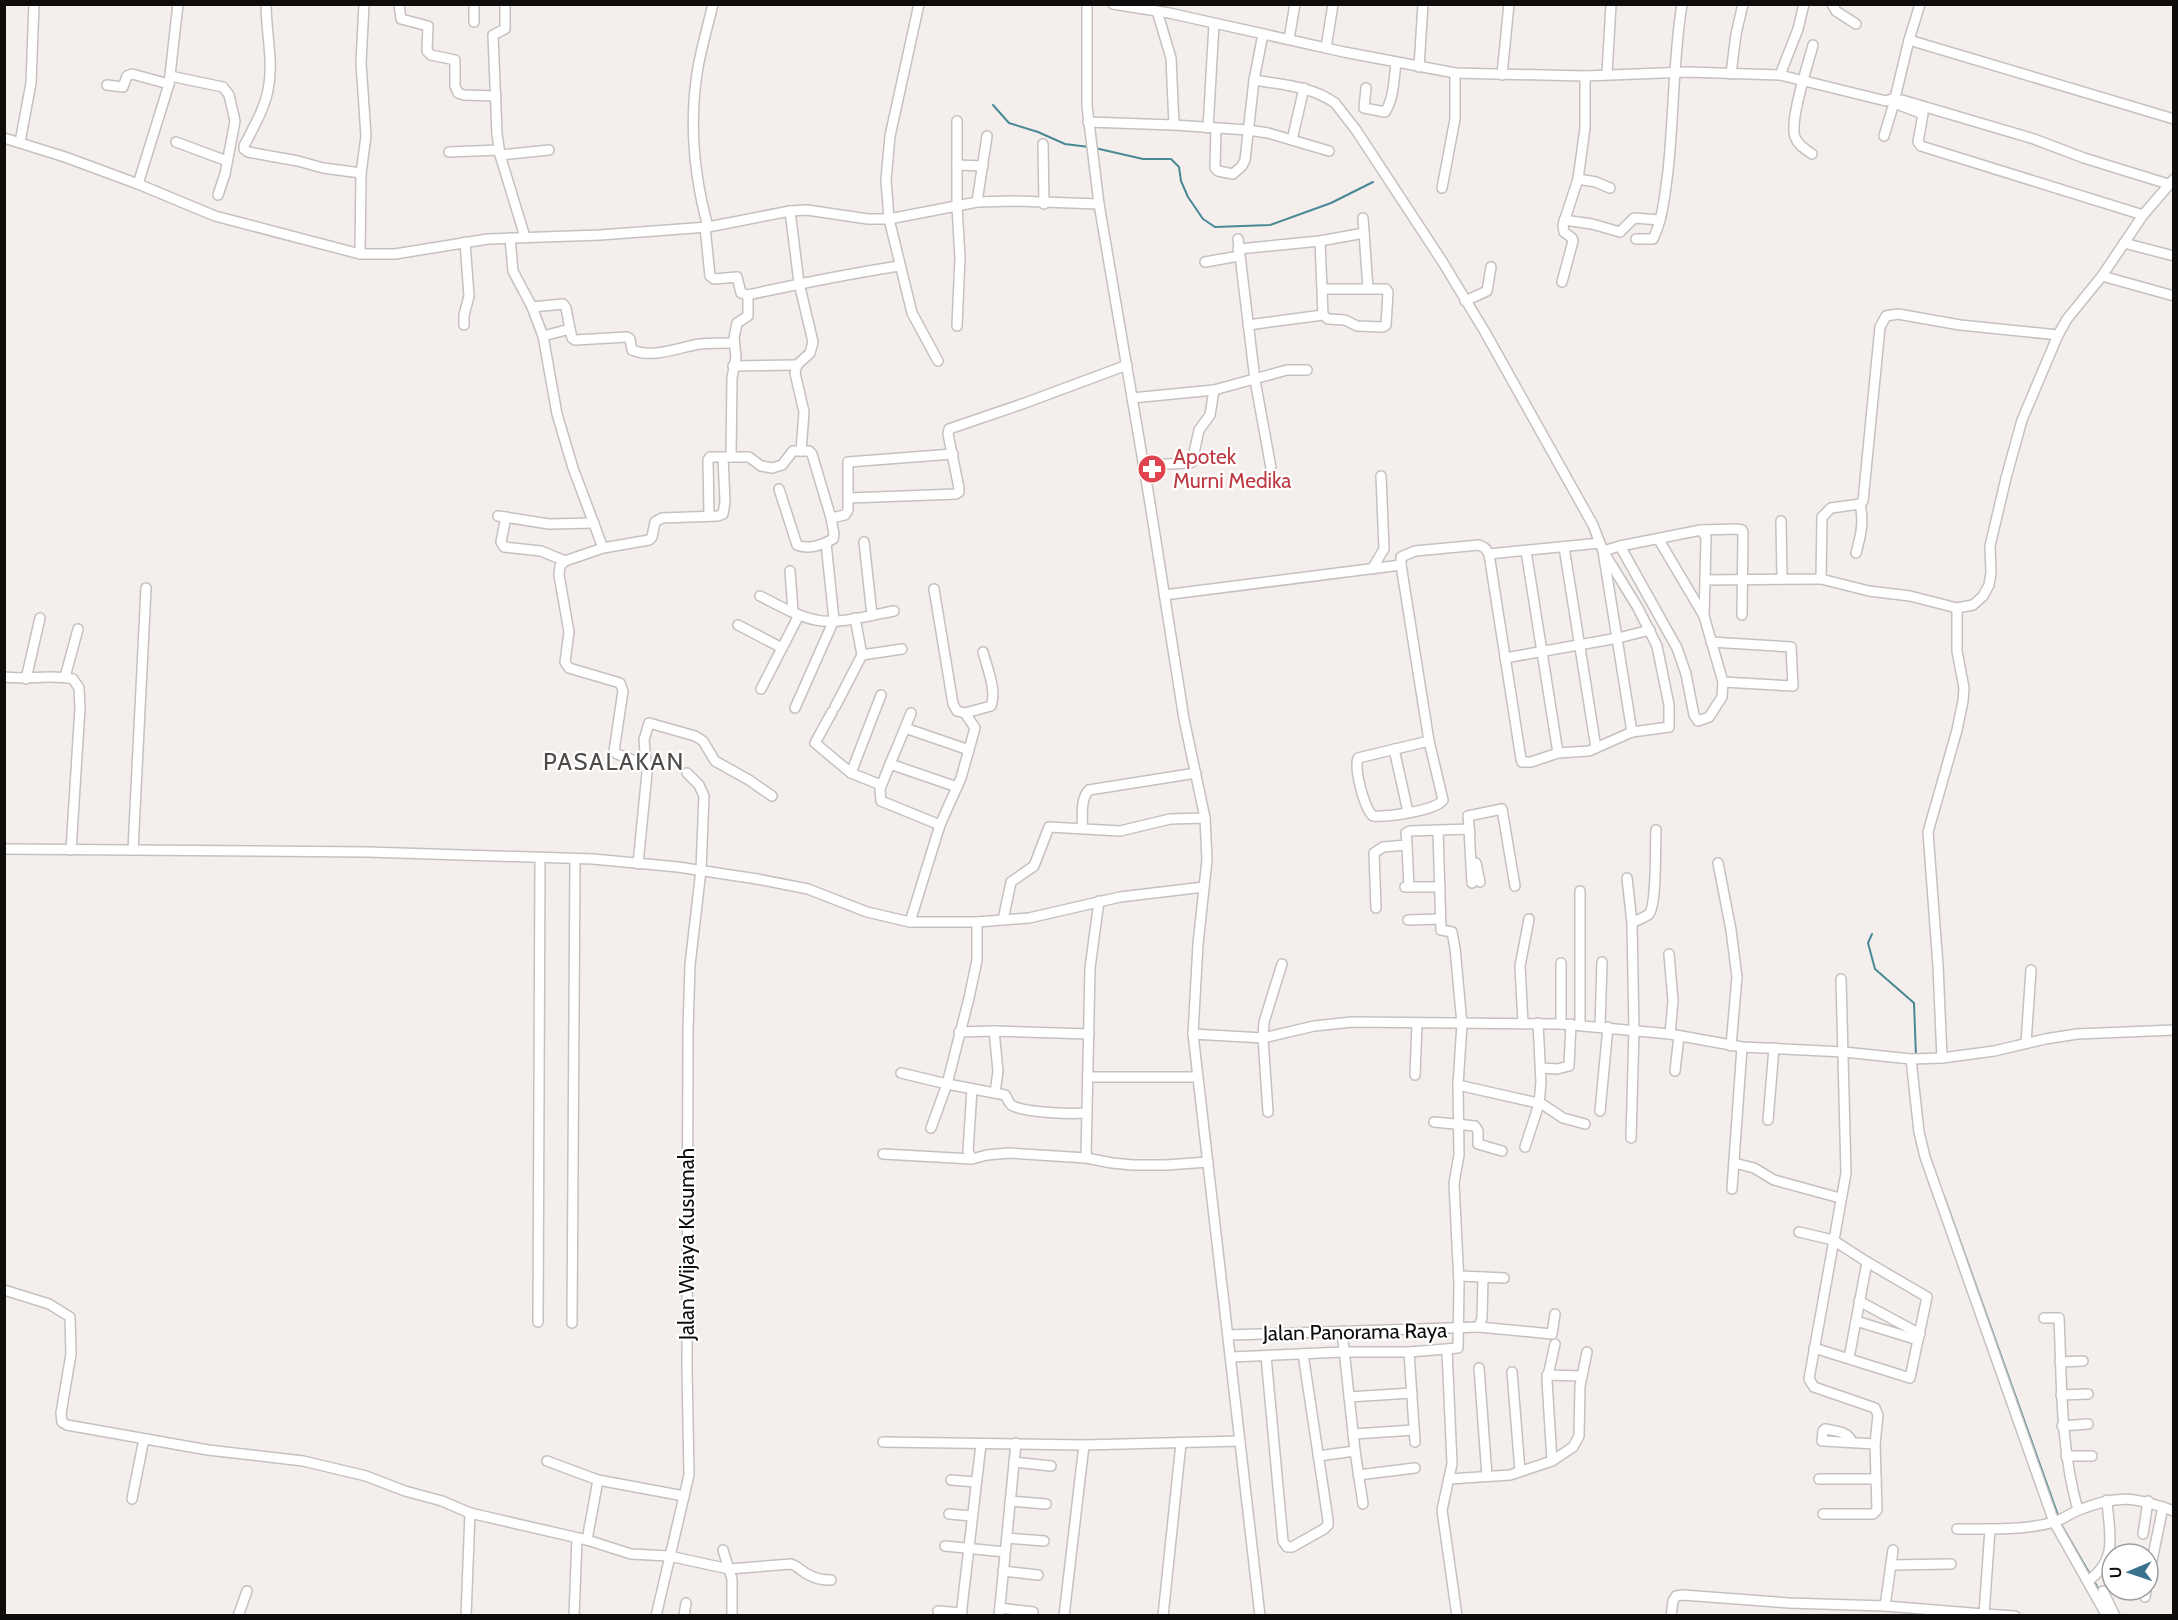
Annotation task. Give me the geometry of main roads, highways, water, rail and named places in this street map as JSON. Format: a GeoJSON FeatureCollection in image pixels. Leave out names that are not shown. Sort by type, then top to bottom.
{"type":"FeatureCollection","features":[{"type":"Feature","properties":{"kind":"waterway"},"geometry":{"type":"LineString","coordinates":[[993,105],[1009,123],[1065,144],[1089,147]]}},
{"type":"Feature","properties":{"kind":"waterway"},"geometry":{"type":"LineString","coordinates":[[1095,148],[1143,159],[1171,159],[1179,167],[1181,181],[1188,197],[1203,219],[1215,227],[1270,225],[1331,203],[1373,182]]}},
{"type":"Feature","properties":{"kind":"waterway"},"geometry":{"type":"LineString","coordinates":[[1872,934],[1868,943],[1875,969],[1914,1003],[1916,1056]]}},
{"type":"Feature","properties":{"kind":"waterway"},"geometry":{"type":"LineString","coordinates":[[1916,1062],[1917,1077]]}},
{"type":"Feature","properties":{"kind":"waterway"},"geometry":{"type":"LineString","coordinates":[[1944,1196],[2059,1518]]}},
{"type":"Feature","properties":{"kind":"waterway"},"geometry":{"type":"LineString","coordinates":[[2061,1524],[2091,1576]]}},
{"type":"Feature","properties":{"kind":"waterway"},"geometry":{"type":"LineString","coordinates":[[2094,1581],[2100,1592]]}},
{"type":"Feature","properties":{"kind":"place","name":"Apotek Murni Medika"},"geometry":{"type":"Point","coordinates":[1152,469]}},
{"type":"Feature","properties":{"kind":"district","name":"PASALAKAN"},"geometry":{"type":"Point","coordinates":[614,762]}}]}
